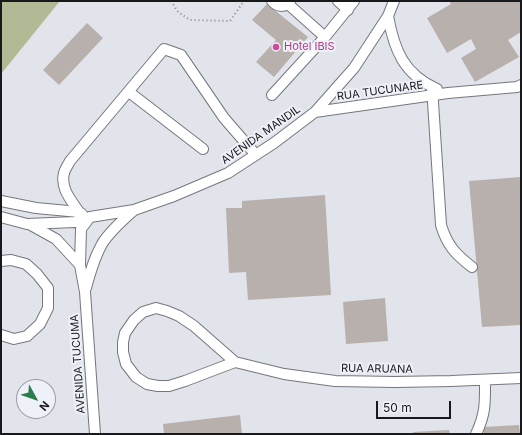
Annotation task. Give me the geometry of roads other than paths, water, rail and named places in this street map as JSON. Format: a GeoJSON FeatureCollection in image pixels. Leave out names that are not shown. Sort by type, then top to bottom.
{"type":"FeatureCollection","features":[{"type":"Feature","properties":{"kind":"street"},"geometry":{"type":"LineString","coordinates":[[272,1],[279,6],[289,3],[325,37]]}},
{"type":"Feature","properties":{"kind":"street"},"geometry":{"type":"LineString","coordinates":[[338,1],[348,10]]}},
{"type":"Feature","properties":{"kind":"street"},"geometry":{"type":"LineString","coordinates":[[272,95],[325,37],[354,1]]}},
{"type":"Feature","properties":{"kind":"street","name":"AVENIDA MANDIL"},"geometry":{"type":"LineString","coordinates":[[1,217],[27,224],[75,222],[90,217],[134,210],[174,196],[228,173],[274,143],[315,112],[354,68],[388,16],[394,1]]}},
{"type":"Feature","properties":{"kind":"street","name":"RUA TUCUNARE"},"geometry":{"type":"LineString","coordinates":[[388,16],[397,52],[406,66],[432,91]]}},
{"type":"Feature","properties":{"kind":"street"},"geometry":{"type":"LineString","coordinates":[[79,212],[65,190],[63,182],[64,172],[70,161],[164,49],[181,55],[224,118],[256,155]]}},
{"type":"Feature","properties":{"kind":"street","name":"RUA TUCUNARE"},"geometry":{"type":"LineString","coordinates":[[315,112],[432,91],[448,93],[520,87]]}},
{"type":"Feature","properties":{"kind":"street"},"geometry":{"type":"LineString","coordinates":[[432,91],[441,224],[445,237],[452,249],[472,267]]}},
{"type":"Feature","properties":{"kind":"street"},"geometry":{"type":"LineString","coordinates":[[129,92],[203,148]]}},
{"type":"Feature","properties":{"kind":"street"},"geometry":{"type":"LineString","coordinates":[[1,201],[36,208],[79,212],[90,217]]}},
{"type":"Feature","properties":{"kind":"street","name":"AVENIDA TUCUMA"},"geometry":{"type":"LineString","coordinates":[[85,292],[92,266],[103,243],[113,230],[134,210]]}},
{"type":"Feature","properties":{"kind":"street","name":"AVENIDA TUCUMA"},"geometry":{"type":"LineString","coordinates":[[90,217],[81,229],[80,265],[85,292],[95,434]]}},
{"type":"Feature","properties":{"kind":"street"},"geometry":{"type":"LineString","coordinates":[[27,224],[56,239],[80,265]]}},
{"type":"Feature","properties":{"kind":"street"},"geometry":{"type":"LineString","coordinates":[[1,261],[11,260],[26,264],[38,274],[48,288],[48,308],[40,324],[27,336],[14,339],[1,335]]}},
{"type":"Feature","properties":{"kind":"street","name":"RUA ARUANA"},"geometry":{"type":"LineString","coordinates":[[235,362],[169,386],[158,386],[147,384],[136,377],[126,364],[122,352],[122,342],[125,333],[134,320],[143,312],[156,308],[179,316],[199,330],[235,362],[284,374],[335,381],[395,382],[521,378]]}},
{"type":"Feature","properties":{"kind":"street"},"geometry":{"type":"LineString","coordinates":[[476,434],[484,415],[486,402],[485,380]]}},
{"type":"Feature","properties":{"kind":"place","name":"Hotel IBIS"},"geometry":{"type":"Point","coordinates":[276,47]}}]}
